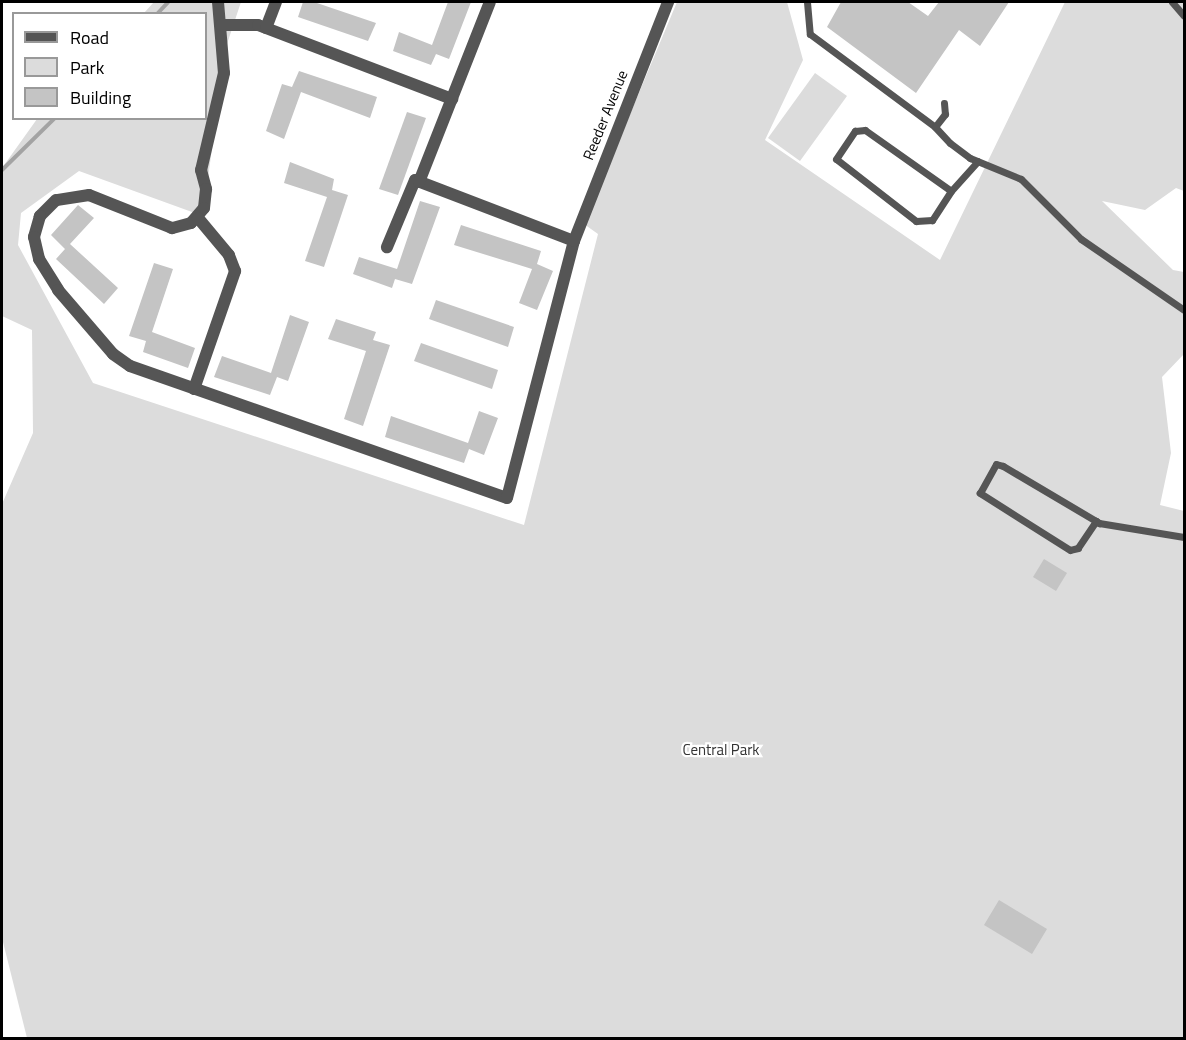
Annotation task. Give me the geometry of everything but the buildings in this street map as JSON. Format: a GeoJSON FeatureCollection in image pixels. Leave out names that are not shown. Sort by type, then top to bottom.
{"type":"FeatureCollection","features":[{"type":"Feature","properties":{"kind":"street"},"geometry":{"type":"LineString","coordinates":[[198,218],[229,255],[235,271],[194,389],[130,366],[113,354],[58,290],[39,259],[34,237],[46,207],[78,194],[172,228],[198,218],[207,198],[201,170],[224,73],[218,2]]}},
{"type":"Feature","properties":{"kind":"street"},"geometry":{"type":"LineString","coordinates":[[266,28],[276,2]]}},
{"type":"Feature","properties":{"kind":"street"},"geometry":{"type":"LineString","coordinates":[[419,182],[490,2]]}},
{"type":"Feature","properties":{"kind":"street","name":"Reeder Avenue"},"geometry":{"type":"LineString","coordinates":[[194,389],[507,498],[574,242],[668,2]]}},
{"type":"Feature","properties":{"kind":"street"},"geometry":{"type":"LineString","coordinates":[[221,25],[266,28],[452,99]]}},
{"type":"Feature","properties":{"kind":"street"},"geometry":{"type":"LineString","coordinates":[[387,247],[415,180],[574,242]]}},
{"type":"Feature","properties":{"kind":"lane"},"geometry":{"type":"LineString","coordinates":[[807,2],[810,34],[978,161],[1021,179],[1081,239],[1185,310]]}},
{"type":"Feature","properties":{"kind":"lane"},"geometry":{"type":"LineString","coordinates":[[1173,2],[1185,16]]}},
{"type":"Feature","properties":{"kind":"lane"},"geometry":{"type":"LineString","coordinates":[[935,127],[945,114],[944,103]]}},
{"type":"Feature","properties":{"kind":"lane"},"geometry":{"type":"LineString","coordinates":[[951,191],[865,130],[855,130],[836,159],[916,221],[932,220],[951,191],[978,161]]}},
{"type":"Feature","properties":{"kind":"lane"},"geometry":{"type":"LineString","coordinates":[[1096,521],[1078,548],[1070,550],[980,493],[996,464],[1096,521],[1124,531],[1185,537]]}},
{"type":"Feature","properties":{"kind":"green space","name":"Central Park"},"geometry":{"type":"Polygon","coordinates":[[[154,2],[241,2],[225,50],[203,216],[79,171],[21,213],[18,245],[93,383],[524,525],[598,234],[584,224],[677,2],[787,2],[803,60],[765,140],[940,260],[1065,2],[1184,2],[1184,191],[1176,188],[1145,210],[1102,201],[1173,270],[1184,272],[1184,354],[1162,377],[1171,453],[1160,505],[1184,511],[1184,1038],[27,1038],[2,938],[2,504],[33,433],[32,330],[2,316],[2,168],[36,120],[207,120],[207,12],[145,12],[154,2]]]}},
{"type":"Feature","properties":{"kind":"green space"},"geometry":{"type":"Polygon","coordinates":[[[815,73],[847,96],[800,161],[768,138],[815,73]]]}},
{"type":"Feature","properties":{"kind":"waterway"},"geometry":{"type":"LineString","coordinates":[[159,12],[168,2]]}},
{"type":"Feature","properties":{"kind":"waterway"},"geometry":{"type":"LineString","coordinates":[[2,170],[53,120]]}}]}
